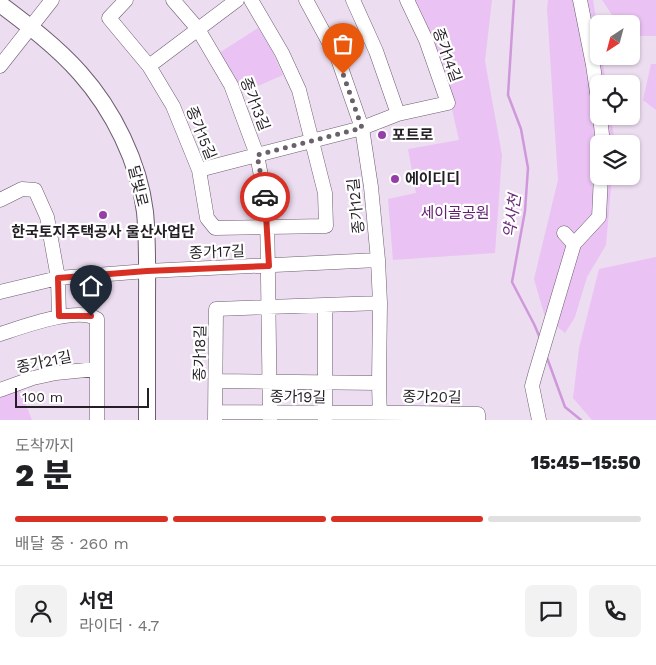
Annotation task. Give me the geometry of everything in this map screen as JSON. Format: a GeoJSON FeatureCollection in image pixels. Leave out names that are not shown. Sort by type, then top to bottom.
{"type":"FeatureCollection","features":[{"type":"Feature","properties":{"kind":"main road","name":"달빛로"},"geometry":{"type":"LineString","coordinates":[[0,4],[61,53],[81,74],[119,131],[134,167],[142,197],[146,238],[147,420]]}},
{"type":"Feature","properties":{"kind":"street"},"geometry":{"type":"LineString","coordinates":[[0,66],[52,0]]}},
{"type":"Feature","properties":{"kind":"street","name":"종가15길"},"geometry":{"type":"LineString","coordinates":[[126,0],[109,18],[149,66],[173,106],[199,170],[207,218],[215,228],[267,227]]}},
{"type":"Feature","properties":{"kind":"street","name":"종가13길"},"geometry":{"type":"LineString","coordinates":[[173,0],[198,29],[231,85],[257,155],[267,207],[269,307]]}},
{"type":"Feature","properties":{"kind":"street"},"geometry":{"type":"LineString","coordinates":[[149,66],[237,0]]}},
{"type":"Feature","properties":{"kind":"street"},"geometry":{"type":"LineString","coordinates":[[251,0],[291,70],[299,90],[325,193],[326,226],[267,227]]}},
{"type":"Feature","properties":{"kind":"street","name":"종가12길"},"geometry":{"type":"LineString","coordinates":[[306,0],[338,59],[362,128],[371,187],[378,260],[380,303],[378,383],[380,416]]}},
{"type":"Feature","properties":{"kind":"street"},"geometry":{"type":"LineString","coordinates":[[353,0],[376,52],[398,114]]}},
{"type":"Feature","properties":{"kind":"street","name":"종가14길"},"geometry":{"type":"LineString","coordinates":[[199,170],[362,128],[398,114],[448,103],[426,40],[407,0]]}},
{"type":"Feature","properties":{"kind":"street"},"geometry":{"type":"LineString","coordinates":[[580,0],[594,75]]}},
{"type":"Feature","properties":{"kind":"street"},"geometry":{"type":"LineString","coordinates":[[539,420],[532,386],[574,244],[598,217],[600,185]]}},
{"type":"Feature","properties":{"kind":"street"},"geometry":{"type":"LineString","coordinates":[[0,200],[22,189],[35,190],[47,217],[58,278],[59,316]]}},
{"type":"Feature","properties":{"kind":"street"},"geometry":{"type":"LineString","coordinates":[[564,233],[574,244]]}},
{"type":"Feature","properties":{"kind":"street","name":"종가17길"},"geometry":{"type":"LineString","coordinates":[[0,292],[58,278],[147,271],[378,260]]}},
{"type":"Feature","properties":{"kind":"street","name":"종가18길"},"geometry":{"type":"LineString","coordinates":[[215,416],[216,309],[380,303]]}},
{"type":"Feature","properties":{"kind":"street"},"geometry":{"type":"LineString","coordinates":[[325,305],[325,417]]}},
{"type":"Feature","properties":{"kind":"street"},"geometry":{"type":"LineString","coordinates":[[269,307],[270,416]]}},
{"type":"Feature","properties":{"kind":"street"},"geometry":{"type":"LineString","coordinates":[[0,334],[59,316],[91,316],[97,320],[97,420]]}},
{"type":"Feature","properties":{"kind":"street","name":"종가21길"},"geometry":{"type":"LineString","coordinates":[[0,390],[33,378],[56,373],[96,369]]}},
{"type":"Feature","properties":{"kind":"street"},"geometry":{"type":"LineString","coordinates":[[216,380],[378,383]]}},
{"type":"Feature","properties":{"kind":"street","name":"종가20길"},"geometry":{"type":"LineString","coordinates":[[380,416],[478,414],[478,420]]}},
{"type":"Feature","properties":{"kind":"street","name":"종가19길"},"geometry":{"type":"LineString","coordinates":[[215,416],[380,416]]}},
{"type":"Feature","properties":{"kind":"green space","name":"세이골공원"},"geometry":{"type":"Polygon","coordinates":[[[415,0],[492,0],[485,61],[502,155],[495,253],[393,260],[388,199],[416,193],[408,149],[459,140],[443,70],[415,0]]]}},
{"type":"Feature","properties":{"kind":"green space"},"geometry":{"type":"Polygon","coordinates":[[[548,0],[593,0],[595,15],[590,15],[590,65],[603,65],[605,75],[590,75],[590,125],[612,125],[614,135],[590,135],[590,185],[611,185],[606,245],[587,277],[575,317],[565,333],[545,317],[534,279],[558,180],[548,0]]]}},
{"type":"Feature","properties":{"kind":"green space"},"geometry":{"type":"Polygon","coordinates":[[[602,0],[656,0],[656,36],[640,36],[640,15],[612,15],[602,0]]]}},
{"type":"Feature","properties":{"kind":"green space"},"geometry":{"type":"Polygon","coordinates":[[[258,28],[272,51],[283,75],[240,94],[219,53],[258,28]]]}},
{"type":"Feature","properties":{"kind":"green space"},"geometry":{"type":"Polygon","coordinates":[[[651,64],[656,64],[656,110],[643,100],[651,64]]]}},
{"type":"Feature","properties":{"kind":"green space"},"geometry":{"type":"Polygon","coordinates":[[[656,257],[656,420],[592,420],[573,398],[579,348],[599,269],[656,257]]]}},
{"type":"Feature","properties":{"kind":"green space"},"geometry":{"type":"Polygon","coordinates":[[[19,387],[32,420],[0,420],[0,396],[19,387]]]}},
{"type":"Feature","properties":{"kind":"waterway","name":"약사천"},"geometry":{"type":"LineString","coordinates":[[514,0],[508,95],[521,129],[528,168],[525,211],[512,282],[540,338]]}},
{"type":"Feature","properties":{"kind":"waterway","name":"약사천"},"geometry":{"type":"LineString","coordinates":[[546,355],[565,407],[581,420]]}},
{"type":"Feature","properties":{"kind":"way so far"},"geometry":{"type":"LineString","coordinates":[[265,197],[257,155],[362,128],[343,74]]}},
{"type":"Feature","properties":{"kind":"place","name":"포트로"},"geometry":{"type":"Point","coordinates":[382,135]}},
{"type":"Feature","properties":{"kind":"place","name":"에이디디"},"geometry":{"type":"Point","coordinates":[395,179]}},
{"type":"Feature","properties":{"kind":"place","name":"한국토지주택공사 울산사업단"},"geometry":{"type":"Point","coordinates":[103,215]}},
{"type":"Feature","properties":{"kind":"route"},"geometry":{"type":"LineString","coordinates":[[91,316],[59,316],[58,278],[147,271],[269,266],[265,197]]}}]}
